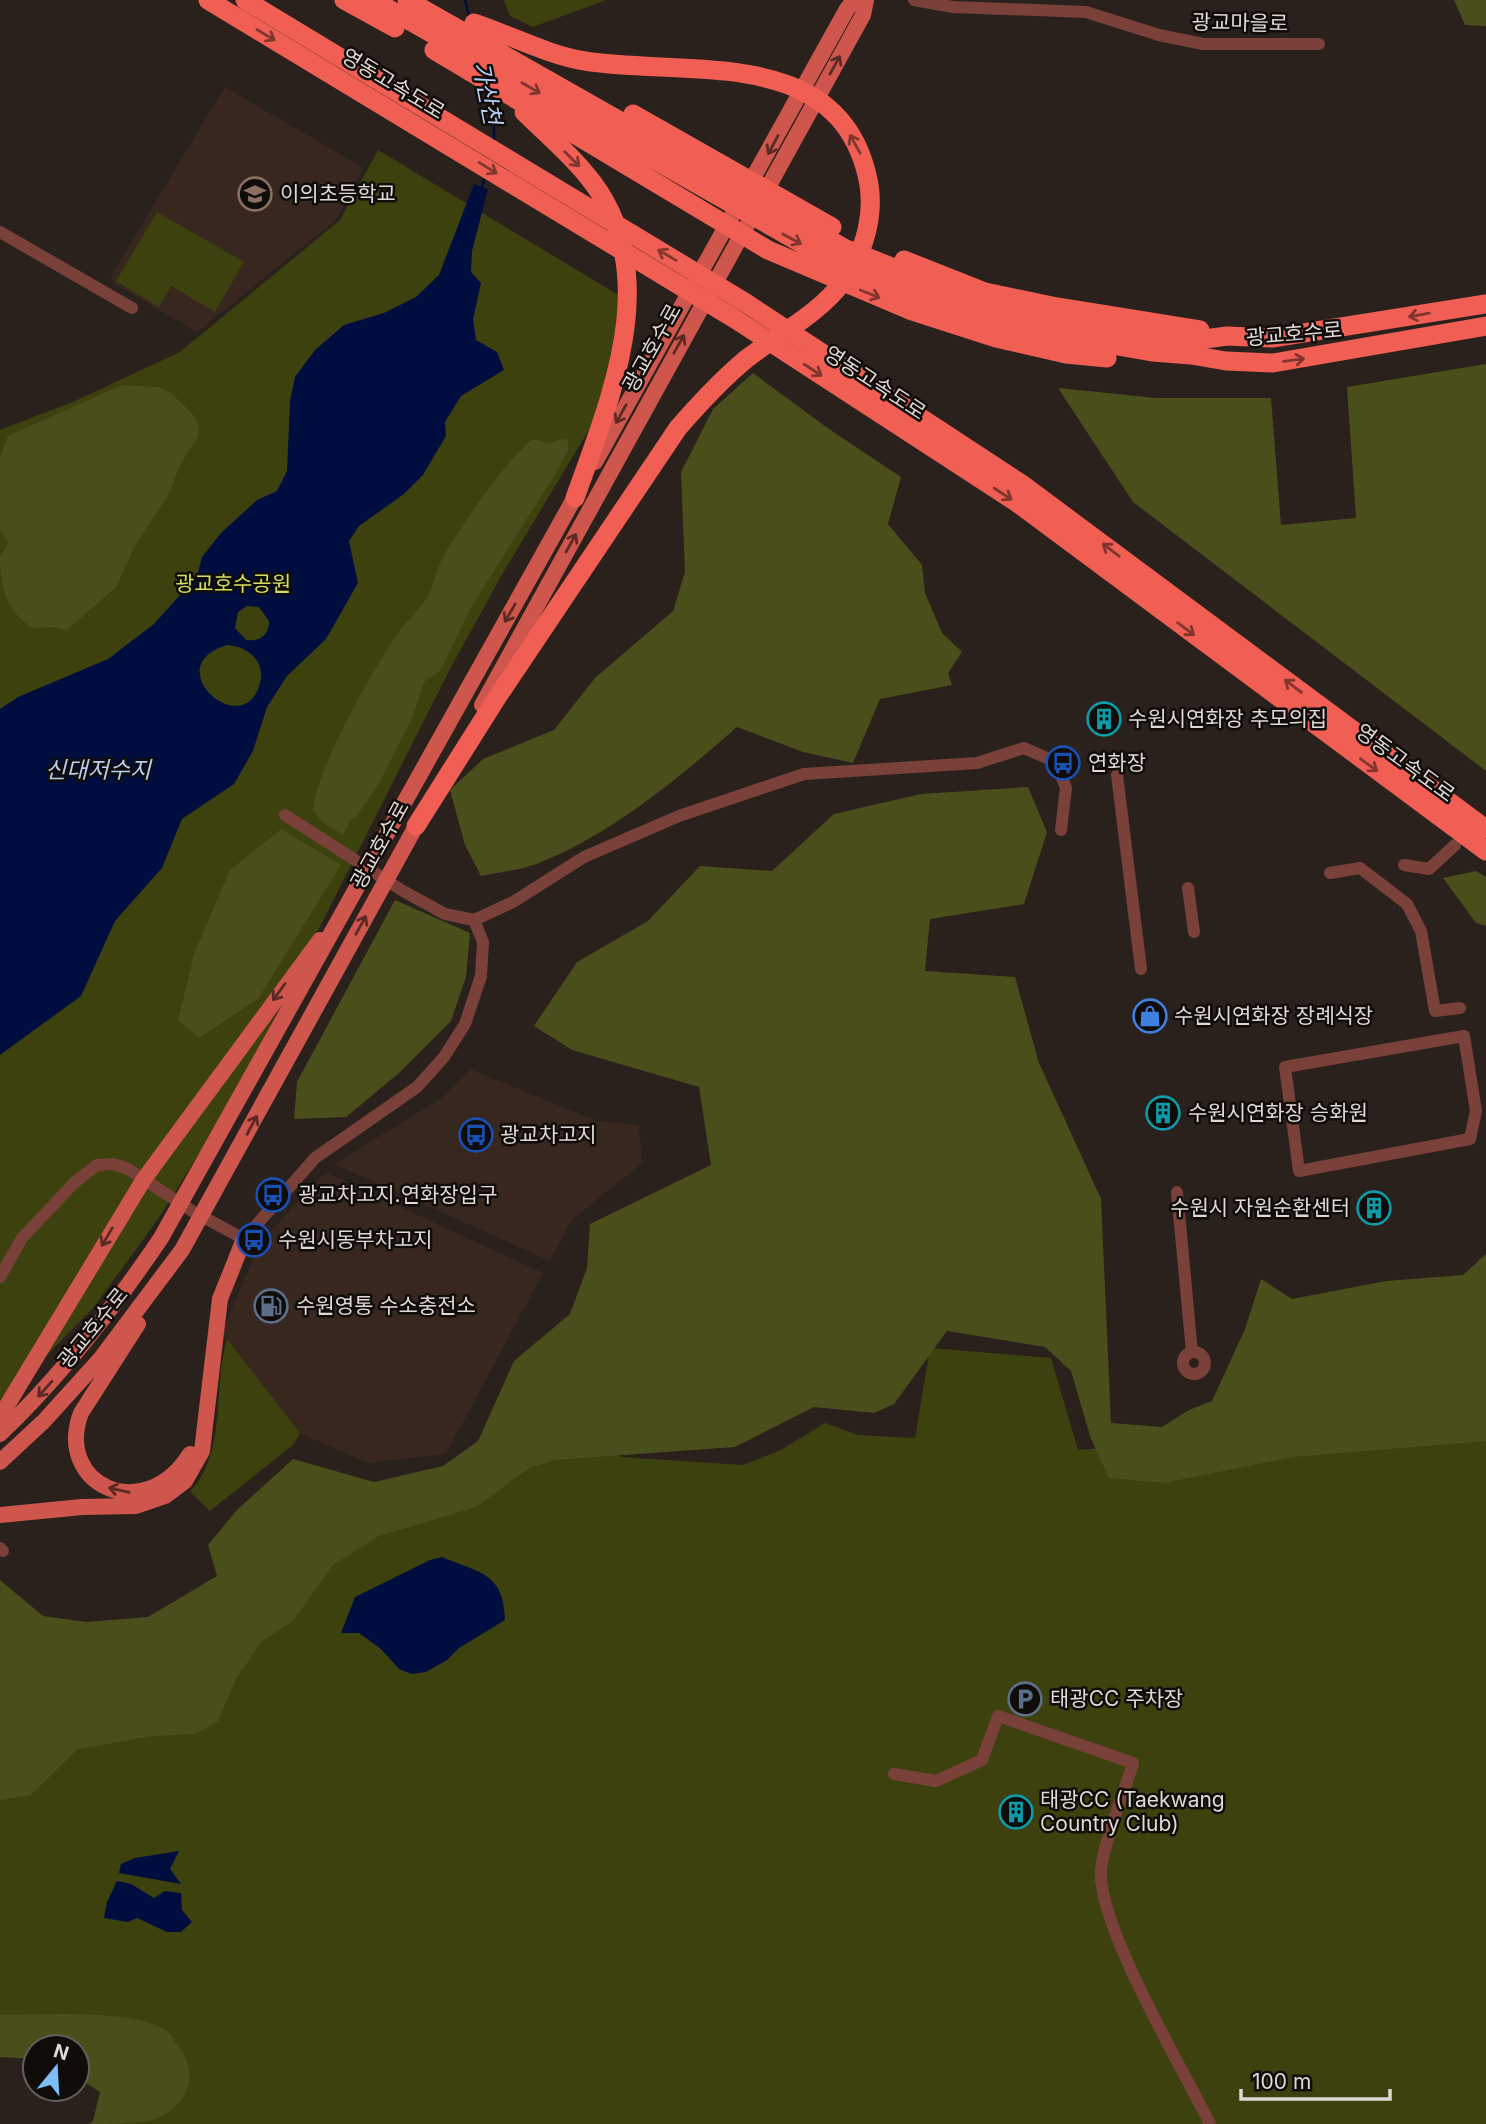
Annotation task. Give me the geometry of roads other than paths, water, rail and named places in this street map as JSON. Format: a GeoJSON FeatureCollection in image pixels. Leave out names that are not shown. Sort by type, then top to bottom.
{"type":"FeatureCollection","features":[{"type":"Feature","properties":{"kind":"highway","name":"영동고속도로"},"geometry":{"type":"LineString","coordinates":[[208,0],[434,124]]}},
{"type":"Feature","properties":{"kind":"highway","name":"영동고속도로"},"geometry":{"type":"LineString","coordinates":[[245,0],[434,124],[1023,485],[1486,829]]}},
{"type":"Feature","properties":{"kind":"highway"},"geometry":{"type":"LineString","coordinates":[[344,0],[452,53],[524,107],[734,231],[863,291],[996,338],[1066,354],[1194,367],[1226,361]]}},
{"type":"Feature","properties":{"kind":"highway","name":"광교호수로"},"geometry":{"type":"LineString","coordinates":[[373,0],[452,53],[836,262],[999,325],[1152,345],[1227,336],[1272,338],[1486,304]]}},
{"type":"Feature","properties":{"kind":"highway","name":"광교호수로"},"geometry":{"type":"LineString","coordinates":[[407,0],[437,8],[844,248],[1000,310],[1191,355],[1226,361],[1273,363],[1486,326]]}},
{"type":"Feature","properties":{"kind":"highway"},"geometry":{"type":"LineString","coordinates":[[437,8],[511,42],[848,237],[985,292],[1227,336]]}},
{"type":"Feature","properties":{"kind":"highway"},"geometry":{"type":"LineString","coordinates":[[412,833],[678,428],[712,389],[746,360],[794,327],[844,281],[857,259],[871,209],[870,187],[856,144],[833,114],[797,88],[734,71],[583,61],[511,42]]}},
{"type":"Feature","properties":{"kind":"highway"},"geometry":{"type":"LineString","coordinates":[[524,107],[586,173],[613,216],[625,257],[626,321],[623,348],[613,392],[575,498]]}},
{"type":"Feature","properties":{"kind":"highway","name":"영동고속도로"},"geometry":{"type":"LineString","coordinates":[[741,311],[1016,502],[1486,851]]}},
{"type":"Feature","properties":{"kind":"main road","name":"광교호수로"},"geometry":{"type":"LineString","coordinates":[[0,1462],[44,1421],[101,1358],[182,1250],[412,833],[759,185],[854,0]]}},
{"type":"Feature","properties":{"kind":"main road","name":"광교호수로"},"geometry":{"type":"LineString","coordinates":[[759,185],[863,15],[866,0]]}},
{"type":"Feature","properties":{"kind":"main road","name":"광교호수로"},"geometry":{"type":"LineString","coordinates":[[0,1434],[88,1340],[161,1238],[201,1171],[387,829],[575,498],[734,231]]}},
{"type":"Feature","properties":{"kind":"main road"},"geometry":{"type":"LineString","coordinates":[[0,1417],[144,1180],[309,952],[338,920]]}},
{"type":"Feature","properties":{"kind":"main road"},"geometry":{"type":"LineString","coordinates":[[0,1515],[27,1511],[136,1506],[165,1496],[185,1481],[202,1451],[220,1299],[244,1240]]}},
{"type":"Feature","properties":{"kind":"main road"},"geometry":{"type":"LineString","coordinates":[[141,1305],[137,1326],[78,1420],[75,1444],[81,1462],[92,1477],[106,1487],[139,1494],[155,1489],[180,1470],[204,1427]]}},
{"type":"Feature","properties":{"kind":"street","name":"광교마을로"},"geometry":{"type":"LineString","coordinates":[[914,0],[953,7],[1086,12],[1159,35],[1203,44],[1319,44]]}},
{"type":"Feature","properties":{"kind":"street"},"geometry":{"type":"LineString","coordinates":[[0,232],[132,309]]}},
{"type":"Feature","properties":{"kind":"street"},"geometry":{"type":"LineString","coordinates":[[285,816],[402,891],[445,914],[474,920],[513,902],[584,857],[679,816],[804,774],[977,763],[1024,748],[1056,762],[1066,788],[1062,830]]}},
{"type":"Feature","properties":{"kind":"street"},"geometry":{"type":"LineString","coordinates":[[1117,775],[1141,969]]}},
{"type":"Feature","properties":{"kind":"street"},"geometry":{"type":"LineString","coordinates":[[1404,864],[1429,869],[1455,845]]}},
{"type":"Feature","properties":{"kind":"street"},"geometry":{"type":"LineString","coordinates":[[1330,873],[1360,868],[1406,904],[1422,931],[1435,1011],[1460,1008]]}},
{"type":"Feature","properties":{"kind":"street"},"geometry":{"type":"LineString","coordinates":[[1188,888],[1195,932]]}},
{"type":"Feature","properties":{"kind":"street"},"geometry":{"type":"LineString","coordinates":[[0,1277],[22,1238],[75,1182],[97,1165],[113,1164],[244,1240],[315,1158],[417,1087],[444,1056],[465,1024],[481,976],[484,942],[474,920]]}},
{"type":"Feature","properties":{"kind":"street"},"geometry":{"type":"LineString","coordinates":[[1464,1036],[1476,1111],[1470,1139],[1299,1171],[1285,1067],[1464,1036]]}},
{"type":"Feature","properties":{"kind":"street"},"geometry":{"type":"LineString","coordinates":[[1177,1192],[1192,1352]]}},
{"type":"Feature","properties":{"kind":"street"},"geometry":{"type":"LineString","coordinates":[[894,1774],[936,1781],[982,1760],[998,1716],[1133,1763],[1101,1869],[1105,1899],[1119,1942],[1210,2124]]}},
{"type":"Feature","properties":{"kind":"water","name":"신대저수지"},"geometry":{"type":"Polygon","coordinates":[[[474,184],[488,189],[472,251],[471,272],[481,283],[473,319],[476,340],[497,352],[504,370],[461,396],[445,422],[446,436],[423,475],[404,494],[359,526],[349,541],[358,583],[326,639],[287,676],[267,707],[253,751],[234,784],[182,819],[162,868],[115,921],[81,996],[0,1055],[0,709],[18,697],[108,659],[154,624],[197,576],[202,557],[221,533],[257,500],[277,491],[287,471],[290,401],[295,377],[315,350],[344,325],[384,313],[416,297],[439,275],[474,184]],[[247,606],[238,612],[235,628],[246,640],[256,640],[265,634],[269,621],[259,607],[247,606]],[[227,645],[207,655],[200,668],[202,682],[211,695],[224,703],[238,706],[251,700],[260,683],[260,668],[248,652],[227,645]]]}},
{"type":"Feature","properties":{"kind":"water"},"geometry":{"type":"Polygon","coordinates":[[[442,1557],[478,1571],[494,1583],[504,1604],[505,1620],[459,1648],[447,1660],[426,1672],[412,1674],[399,1669],[381,1649],[359,1633],[341,1633],[355,1597],[430,1560],[442,1557]]]}},
{"type":"Feature","properties":{"kind":"water"},"geometry":{"type":"Polygon","coordinates":[[[179,1851],[170,1869],[181,1884],[119,1873],[121,1864],[135,1858],[179,1851]]]}},
{"type":"Feature","properties":{"kind":"water"},"geometry":{"type":"Polygon","coordinates":[[[117,1881],[131,1884],[154,1898],[165,1891],[181,1893],[182,1910],[192,1922],[181,1932],[167,1932],[137,1918],[128,1922],[104,1918],[107,1902],[117,1881]]]}},
{"type":"Feature","properties":{"kind":"waterway","name":"가산천"},"geometry":{"type":"LineString","coordinates":[[465,0],[469,17]]}},
{"type":"Feature","properties":{"kind":"waterway","name":"가산천"},"geometry":{"type":"LineString","coordinates":[[490,95],[494,110],[494,140]]}},
{"type":"Feature","properties":{"kind":"waterway","name":"가산천"},"geometry":{"type":"LineString","coordinates":[[482,186],[485,177]]}},
{"type":"Feature","properties":{"kind":"place","name":"이의초등학교"},"geometry":{"type":"Point","coordinates":[255,194]}},
{"type":"Feature","properties":{"kind":"place","name":"수원시연화장 추모의집"},"geometry":{"type":"Point","coordinates":[1104,719]}},
{"type":"Feature","properties":{"kind":"place","name":"연화장"},"geometry":{"type":"Point","coordinates":[1063,763]}},
{"type":"Feature","properties":{"kind":"place","name":"수원시연화장 장례식장"},"geometry":{"type":"Point","coordinates":[1150,1016]}},
{"type":"Feature","properties":{"kind":"place","name":"수원시연화장 승화원"},"geometry":{"type":"Point","coordinates":[1163,1113]}},
{"type":"Feature","properties":{"kind":"place","name":"광교차고지"},"geometry":{"type":"Point","coordinates":[476,1135]}},
{"type":"Feature","properties":{"kind":"place","name":"광교차고지.연화장입구"},"geometry":{"type":"Point","coordinates":[273,1195]}},
{"type":"Feature","properties":{"kind":"place","name":"수원시 자원순환센터"},"geometry":{"type":"Point","coordinates":[1374,1208]}},
{"type":"Feature","properties":{"kind":"place","name":"수원시동부차고지"},"geometry":{"type":"Point","coordinates":[254,1240]}},
{"type":"Feature","properties":{"kind":"place","name":"수원영통 수소충전소"},"geometry":{"type":"Point","coordinates":[271,1306]}},
{"type":"Feature","properties":{"kind":"place","name":"태광CC 주차장"},"geometry":{"type":"Point","coordinates":[1025,1699]}},
{"type":"Feature","properties":{"kind":"place","name":"태광CC (Taekwang Country Club)"},"geometry":{"type":"Point","coordinates":[1016,1812]}},
{"type":"Feature","properties":{"kind":"park label","name":"광교호수공원"},"geometry":{"type":"Point","coordinates":[233,584]}}]}
